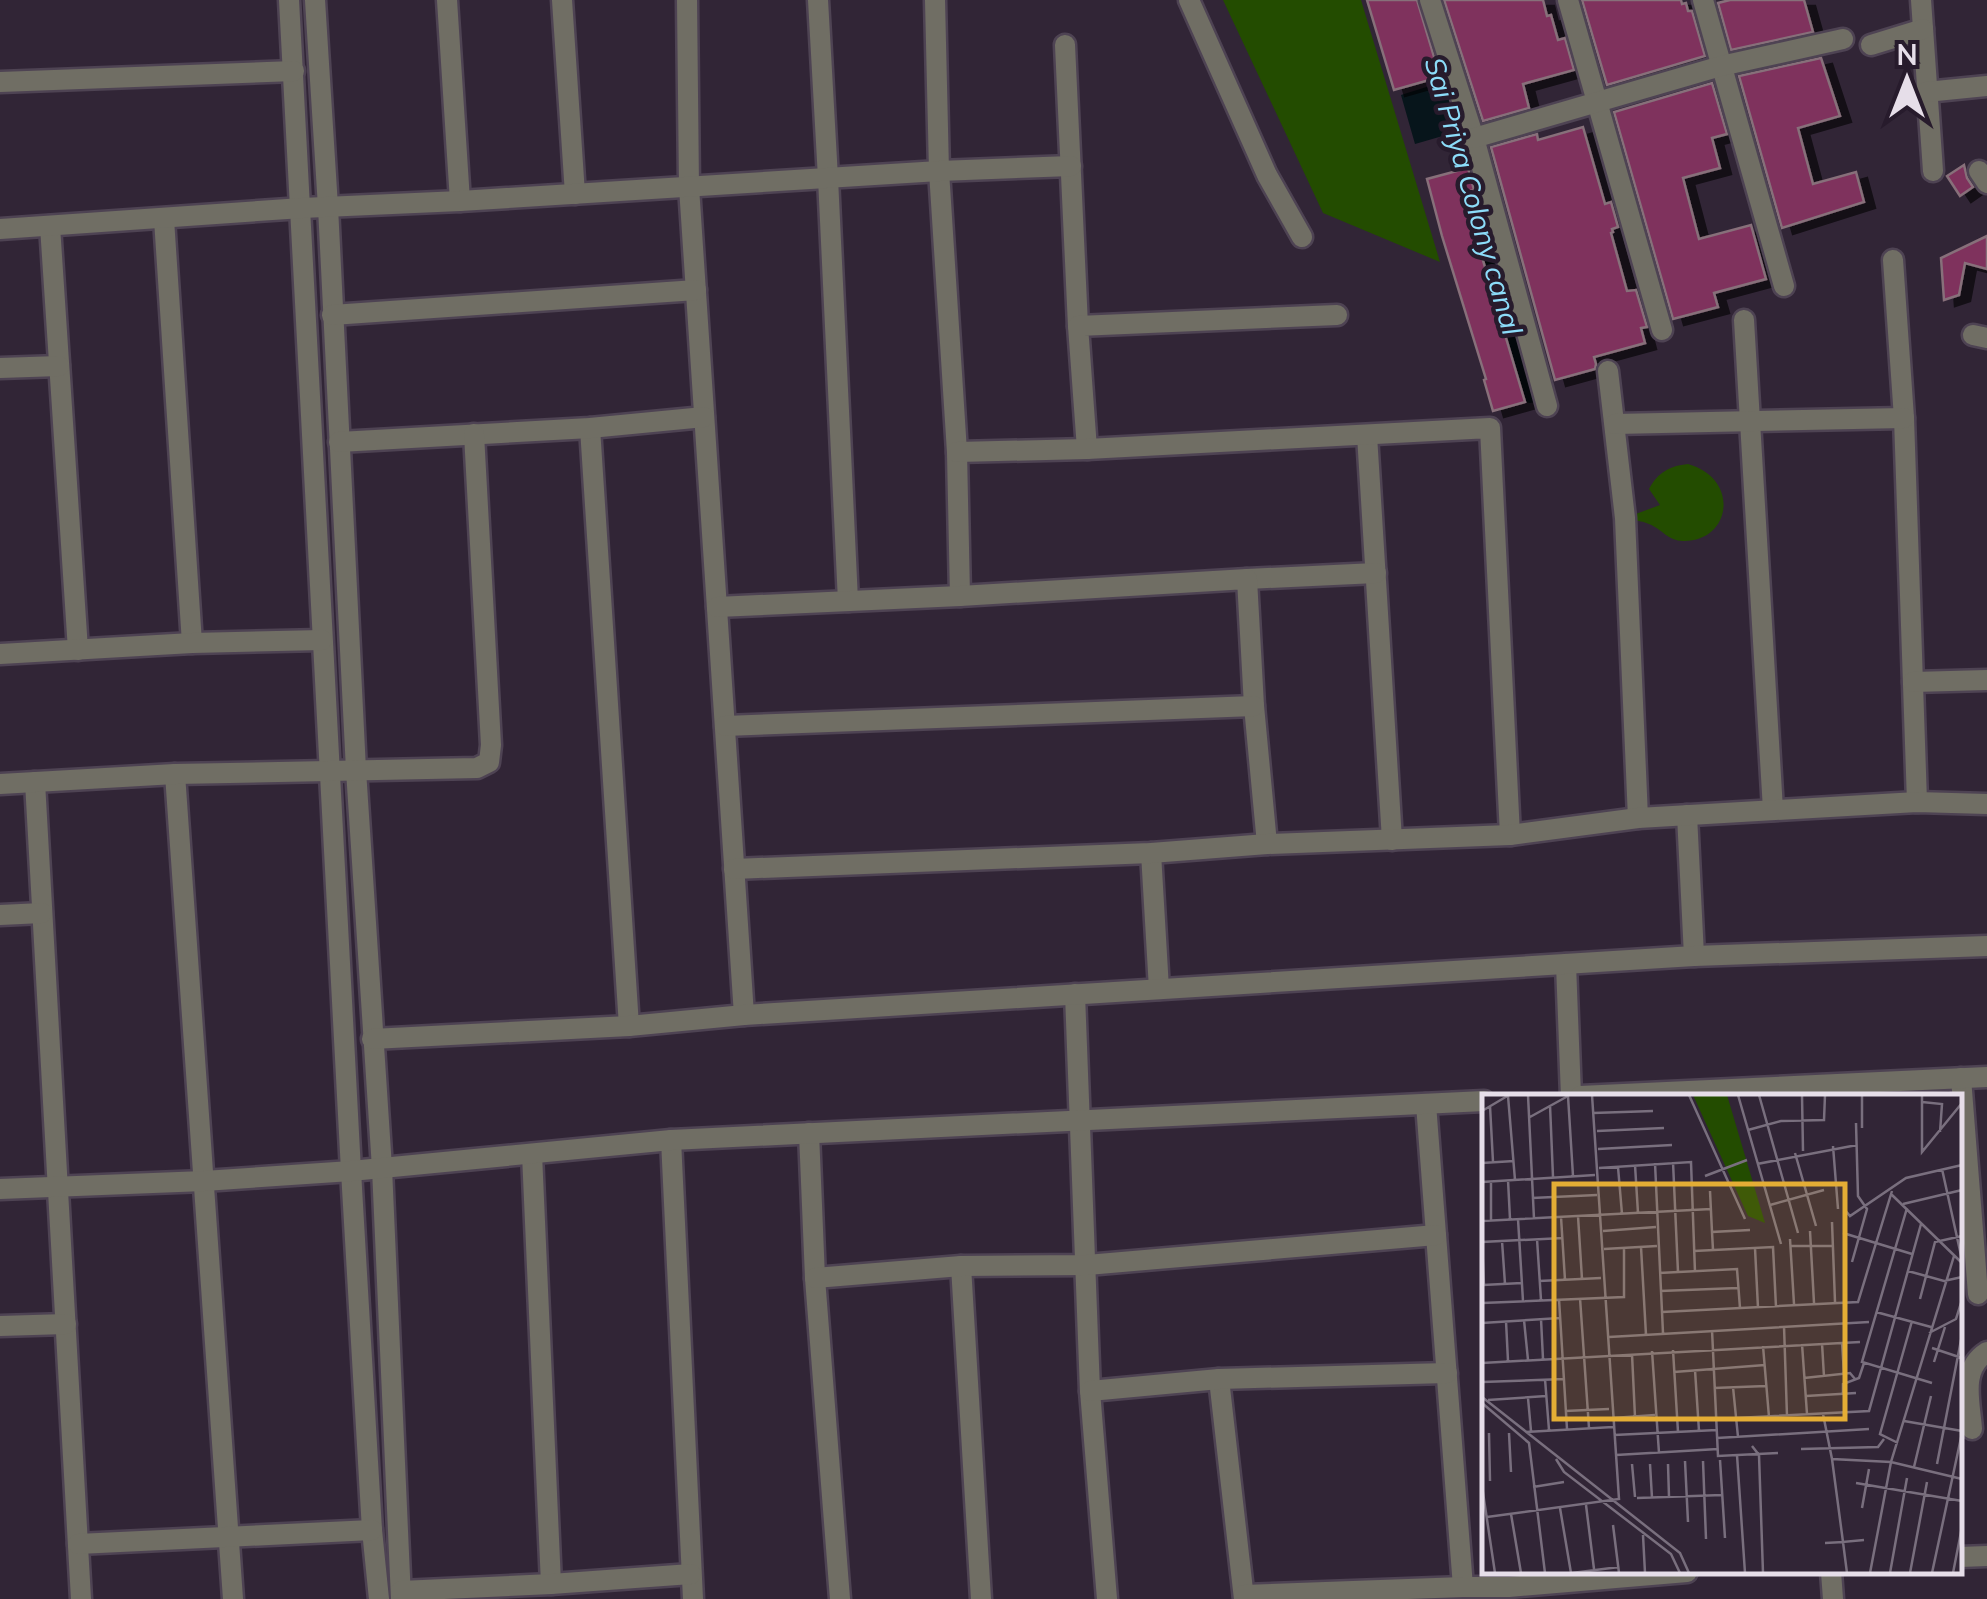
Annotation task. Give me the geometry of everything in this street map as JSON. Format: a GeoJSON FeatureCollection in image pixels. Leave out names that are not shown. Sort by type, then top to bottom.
{"type":"FeatureCollection","features":[{"type":"Feature","properties":{"kind":"street"},"geometry":{"type":"LineString","coordinates":[[289,0],[351,1171],[379,1599]]}},
{"type":"Feature","properties":{"kind":"street"},"geometry":{"type":"LineString","coordinates":[[315,0],[356,770],[382,1168],[401,1595],[691,1574]]}},
{"type":"Feature","properties":{"kind":"street"},"geometry":{"type":"LineString","coordinates":[[447,0],[460,201]]}},
{"type":"Feature","properties":{"kind":"street"},"geometry":{"type":"LineString","coordinates":[[562,0],[575,194]]}},
{"type":"Feature","properties":{"kind":"street"},"geometry":{"type":"LineString","coordinates":[[687,0],[689,187],[744,1015]]}},
{"type":"Feature","properties":{"kind":"street"},"geometry":{"type":"LineString","coordinates":[[818,0],[848,602]]}},
{"type":"Feature","properties":{"kind":"street"},"geometry":{"type":"LineString","coordinates":[[935,0],[939,171],[957,452],[960,596]]}},
{"type":"Feature","properties":{"kind":"street"},"geometry":{"type":"LineString","coordinates":[[1189,0],[1268,175],[1302,237]]}},
{"type":"Feature","properties":{"kind":"street"},"geometry":{"type":"LineString","coordinates":[[1430,0],[1474,138],[1546,406]]}},
{"type":"Feature","properties":{"kind":"street"},"geometry":{"type":"LineString","coordinates":[[1568,0],[1662,330]]}},
{"type":"Feature","properties":{"kind":"street"},"geometry":{"type":"LineString","coordinates":[[1702,0],[1784,286]]}},
{"type":"Feature","properties":{"kind":"street"},"geometry":{"type":"LineString","coordinates":[[1921,0],[1933,172]]}},
{"type":"Feature","properties":{"kind":"street"},"geometry":{"type":"LineString","coordinates":[[1871,45],[1923,30]]}},
{"type":"Feature","properties":{"kind":"street"},"geometry":{"type":"LineString","coordinates":[[1474,138],[1722,66],[1843,39]]}},
{"type":"Feature","properties":{"kind":"street"},"geometry":{"type":"LineString","coordinates":[[1065,45],[1087,449]]}},
{"type":"Feature","properties":{"kind":"street"},"geometry":{"type":"LineString","coordinates":[[0,82],[294,71]]}},
{"type":"Feature","properties":{"kind":"street"},"geometry":{"type":"LineString","coordinates":[[1926,92],[1987,86]]}},
{"type":"Feature","properties":{"kind":"street"},"geometry":{"type":"LineString","coordinates":[[0,228],[1071,166]]}},
{"type":"Feature","properties":{"kind":"street"},"geometry":{"type":"LineString","coordinates":[[164,219],[192,643]]}},
{"type":"Feature","properties":{"kind":"street"},"geometry":{"type":"LineString","coordinates":[[50,226],[78,650]]}},
{"type":"Feature","properties":{"kind":"street"},"geometry":{"type":"LineString","coordinates":[[1893,260],[1904,418],[1918,802]]}},
{"type":"Feature","properties":{"kind":"street"},"geometry":{"type":"LineString","coordinates":[[332,315],[696,290]]}},
{"type":"Feature","properties":{"kind":"street"},"geometry":{"type":"LineString","coordinates":[[1078,326],[1337,314]]}},
{"type":"Feature","properties":{"kind":"street"},"geometry":{"type":"LineString","coordinates":[[1744,320],[1773,810]]}},
{"type":"Feature","properties":{"kind":"street"},"geometry":{"type":"LineString","coordinates":[[0,368],[59,366]]}},
{"type":"Feature","properties":{"kind":"street"},"geometry":{"type":"LineString","coordinates":[[1608,371],[1626,518],[1638,818]]}},
{"type":"Feature","properties":{"kind":"street"},"geometry":{"type":"LineString","coordinates":[[340,442],[590,428],[704,417]]}},
{"type":"Feature","properties":{"kind":"street"},"geometry":{"type":"LineString","coordinates":[[1615,424],[1904,418]]}},
{"type":"Feature","properties":{"kind":"street"},"geometry":{"type":"LineString","coordinates":[[590,428],[628,1026]]}},
{"type":"Feature","properties":{"kind":"street"},"geometry":{"type":"LineString","coordinates":[[957,452],[1490,428],[1510,835]]}},
{"type":"Feature","properties":{"kind":"street"},"geometry":{"type":"LineString","coordinates":[[0,784],[175,774],[478,768],[488,762],[491,745],[474,434]]}},
{"type":"Feature","properties":{"kind":"street"},"geometry":{"type":"LineString","coordinates":[[1367,435],[1392,840]]}},
{"type":"Feature","properties":{"kind":"street"},"geometry":{"type":"LineString","coordinates":[[717,607],[1376,573]]}},
{"type":"Feature","properties":{"kind":"street"},"geometry":{"type":"LineString","coordinates":[[1247,579],[1267,844]]}},
{"type":"Feature","properties":{"kind":"street"},"geometry":{"type":"LineString","coordinates":[[0,654],[322,640]]}},
{"type":"Feature","properties":{"kind":"street"},"geometry":{"type":"LineString","coordinates":[[1913,682],[1987,680]]}},
{"type":"Feature","properties":{"kind":"street"},"geometry":{"type":"LineString","coordinates":[[724,726],[1254,706]]}},
{"type":"Feature","properties":{"kind":"street"},"geometry":{"type":"LineString","coordinates":[[175,774],[232,1599]]}},
{"type":"Feature","properties":{"kind":"street"},"geometry":{"type":"LineString","coordinates":[[34,782],[81,1599]]}},
{"type":"Feature","properties":{"kind":"street"},"geometry":{"type":"LineString","coordinates":[[734,869],[1151,854],[1267,844],[1510,835],[1687,815],[1918,802],[1987,804]]}},
{"type":"Feature","properties":{"kind":"street"},"geometry":{"type":"LineString","coordinates":[[1687,815],[1694,956]]}},
{"type":"Feature","properties":{"kind":"street"},"geometry":{"type":"LineString","coordinates":[[1151,854],[1159,989]]}},
{"type":"Feature","properties":{"kind":"street"},"geometry":{"type":"LineString","coordinates":[[0,915],[42,912]]}},
{"type":"Feature","properties":{"kind":"street"},"geometry":{"type":"LineString","coordinates":[[372,1039],[628,1026],[744,1015],[1694,956],[1987,946]]}},
{"type":"Feature","properties":{"kind":"street"},"geometry":{"type":"LineString","coordinates":[[1566,964],[1571,1094]]}},
{"type":"Feature","properties":{"kind":"street"},"geometry":{"type":"LineString","coordinates":[[1074,994],[1090,1391],[1107,1599]]}},
{"type":"Feature","properties":{"kind":"street"},"geometry":{"type":"LineString","coordinates":[[1690,1094],[1828,1091],[1987,1077]]}},
{"type":"Feature","properties":{"kind":"street"},"geometry":{"type":"LineString","coordinates":[[1960,1078],[1961,1094]]}},
{"type":"Feature","properties":{"kind":"street"},"geometry":{"type":"LineString","coordinates":[[0,1190],[351,1171],[671,1140],[1482,1101]]}},
{"type":"Feature","properties":{"kind":"street"},"geometry":{"type":"LineString","coordinates":[[1426,1104],[1464,1586]]}},
{"type":"Feature","properties":{"kind":"street"},"geometry":{"type":"LineString","coordinates":[[1962,1107],[1975,1294]]}},
{"type":"Feature","properties":{"kind":"street"},"geometry":{"type":"LineString","coordinates":[[809,1133],[814,1278],[840,1599]]}},
{"type":"Feature","properties":{"kind":"street"},"geometry":{"type":"LineString","coordinates":[[671,1140],[693,1599]]}},
{"type":"Feature","properties":{"kind":"street"},"geometry":{"type":"LineString","coordinates":[[532,1154],[552,1584]]}},
{"type":"Feature","properties":{"kind":"street"},"geometry":{"type":"LineString","coordinates":[[814,1278],[960,1266],[1087,1264],[1436,1235]]}},
{"type":"Feature","properties":{"kind":"street"},"geometry":{"type":"LineString","coordinates":[[960,1266],[981,1599]]}},
{"type":"Feature","properties":{"kind":"street"},"geometry":{"type":"LineString","coordinates":[[0,1326],[66,1324]]}},
{"type":"Feature","properties":{"kind":"street"},"geometry":{"type":"LineString","coordinates":[[1973,1429],[1968,1376],[1973,1364],[1987,1352]]}},
{"type":"Feature","properties":{"kind":"street"},"geometry":{"type":"LineString","coordinates":[[1090,1391],[1219,1379],[1447,1373]]}},
{"type":"Feature","properties":{"kind":"street"},"geometry":{"type":"LineString","coordinates":[[1219,1379],[1244,1597],[1464,1586],[1509,1593],[1587,1576],[1638,1574]]}},
{"type":"Feature","properties":{"kind":"street"},"geometry":{"type":"LineString","coordinates":[[78,1544],[372,1530]]}},
{"type":"Feature","properties":{"kind":"street"},"geometry":{"type":"LineString","coordinates":[[1962,1558],[1987,1556]]}},
{"type":"Feature","properties":{"kind":"street"},"geometry":{"type":"LineString","coordinates":[[1831,1574],[1833,1599]]}},
{"type":"Feature","properties":{"kind":"green space"},"geometry":{"type":"Polygon","coordinates":[[[1223,0],[1361,0],[1440,262],[1323,213],[1223,0]]]}},
{"type":"Feature","properties":{"kind":"green space"},"geometry":{"type":"Polygon","coordinates":[[[1688,464],[1716,482],[1722,495],[1720,521],[1711,532],[1683,541],[1649,524],[1625,518],[1660,505],[1649,489],[1656,478],[1688,464]]]}},
{"type":"Feature","properties":{"kind":"shaded area"},"geometry":{"type":"Polygon","coordinates":[[[1436,84],[1453,133],[1415,144],[1401,95],[1436,84]]]}},
{"type":"Feature","properties":{"kind":"building"},"geometry":{"type":"Polygon","coordinates":[[[1367,0],[1417,0],[1440,77],[1394,90],[1367,0]]]}},
{"type":"Feature","properties":{"kind":"building"},"geometry":{"type":"Polygon","coordinates":[[[1444,0],[1543,0],[1558,40],[1565,38],[1574,70],[1523,84],[1529,108],[1483,121],[1444,0]]]}},
{"type":"Feature","properties":{"kind":"building"},"geometry":{"type":"Polygon","coordinates":[[[1582,0],[1681,0],[1692,11],[1705,56],[1607,85],[1582,0]]]}},
{"type":"Feature","properties":{"kind":"building"},"geometry":{"type":"Polygon","coordinates":[[[1804,0],[1813,32],[1731,50],[1718,3],[1804,0]]]}},
{"type":"Feature","properties":{"kind":"building"},"geometry":{"type":"Polygon","coordinates":[[[1821,58],[1840,116],[1798,128],[1813,184],[1856,172],[1864,202],[1782,228],[1739,76],[1821,58]]]}},
{"type":"Feature","properties":{"kind":"building"},"geometry":{"type":"Polygon","coordinates":[[[1712,83],[1727,134],[1712,138],[1720,168],[1683,178],[1699,239],[1751,225],[1766,279],[1714,293],[1718,307],[1673,319],[1614,112],[1712,83]]]}},
{"type":"Feature","properties":{"kind":"building"},"geometry":{"type":"Polygon","coordinates":[[[1583,127],[1605,204],[1611,202],[1618,227],[1611,233],[1627,291],[1636,290],[1647,327],[1641,328],[1645,343],[1594,357],[1595,369],[1555,380],[1491,147],[1537,134],[1538,140],[1583,127]]]}},
{"type":"Feature","properties":{"kind":"building"},"geometry":{"type":"Polygon","coordinates":[[[1964,165],[1973,187],[1960,196],[1947,176],[1964,165]]]}},
{"type":"Feature","properties":{"kind":"building"},"geometry":{"type":"Polygon","coordinates":[[[1468,168],[1474,190],[1463,193],[1525,402],[1493,411],[1427,179],[1468,168]]]}},
{"type":"Feature","properties":{"kind":"building"},"geometry":{"type":"Polygon","coordinates":[[[1987,236],[1987,269],[1965,263],[1959,295],[1944,300],[1941,258],[1987,236]]]}},
{"type":"Feature","properties":{"kind":"waterway","name":"Sai Priya Colony canal"},"geometry":{"type":"LineString","coordinates":[[1417,0],[1463,144],[1530,392]]}}]}
